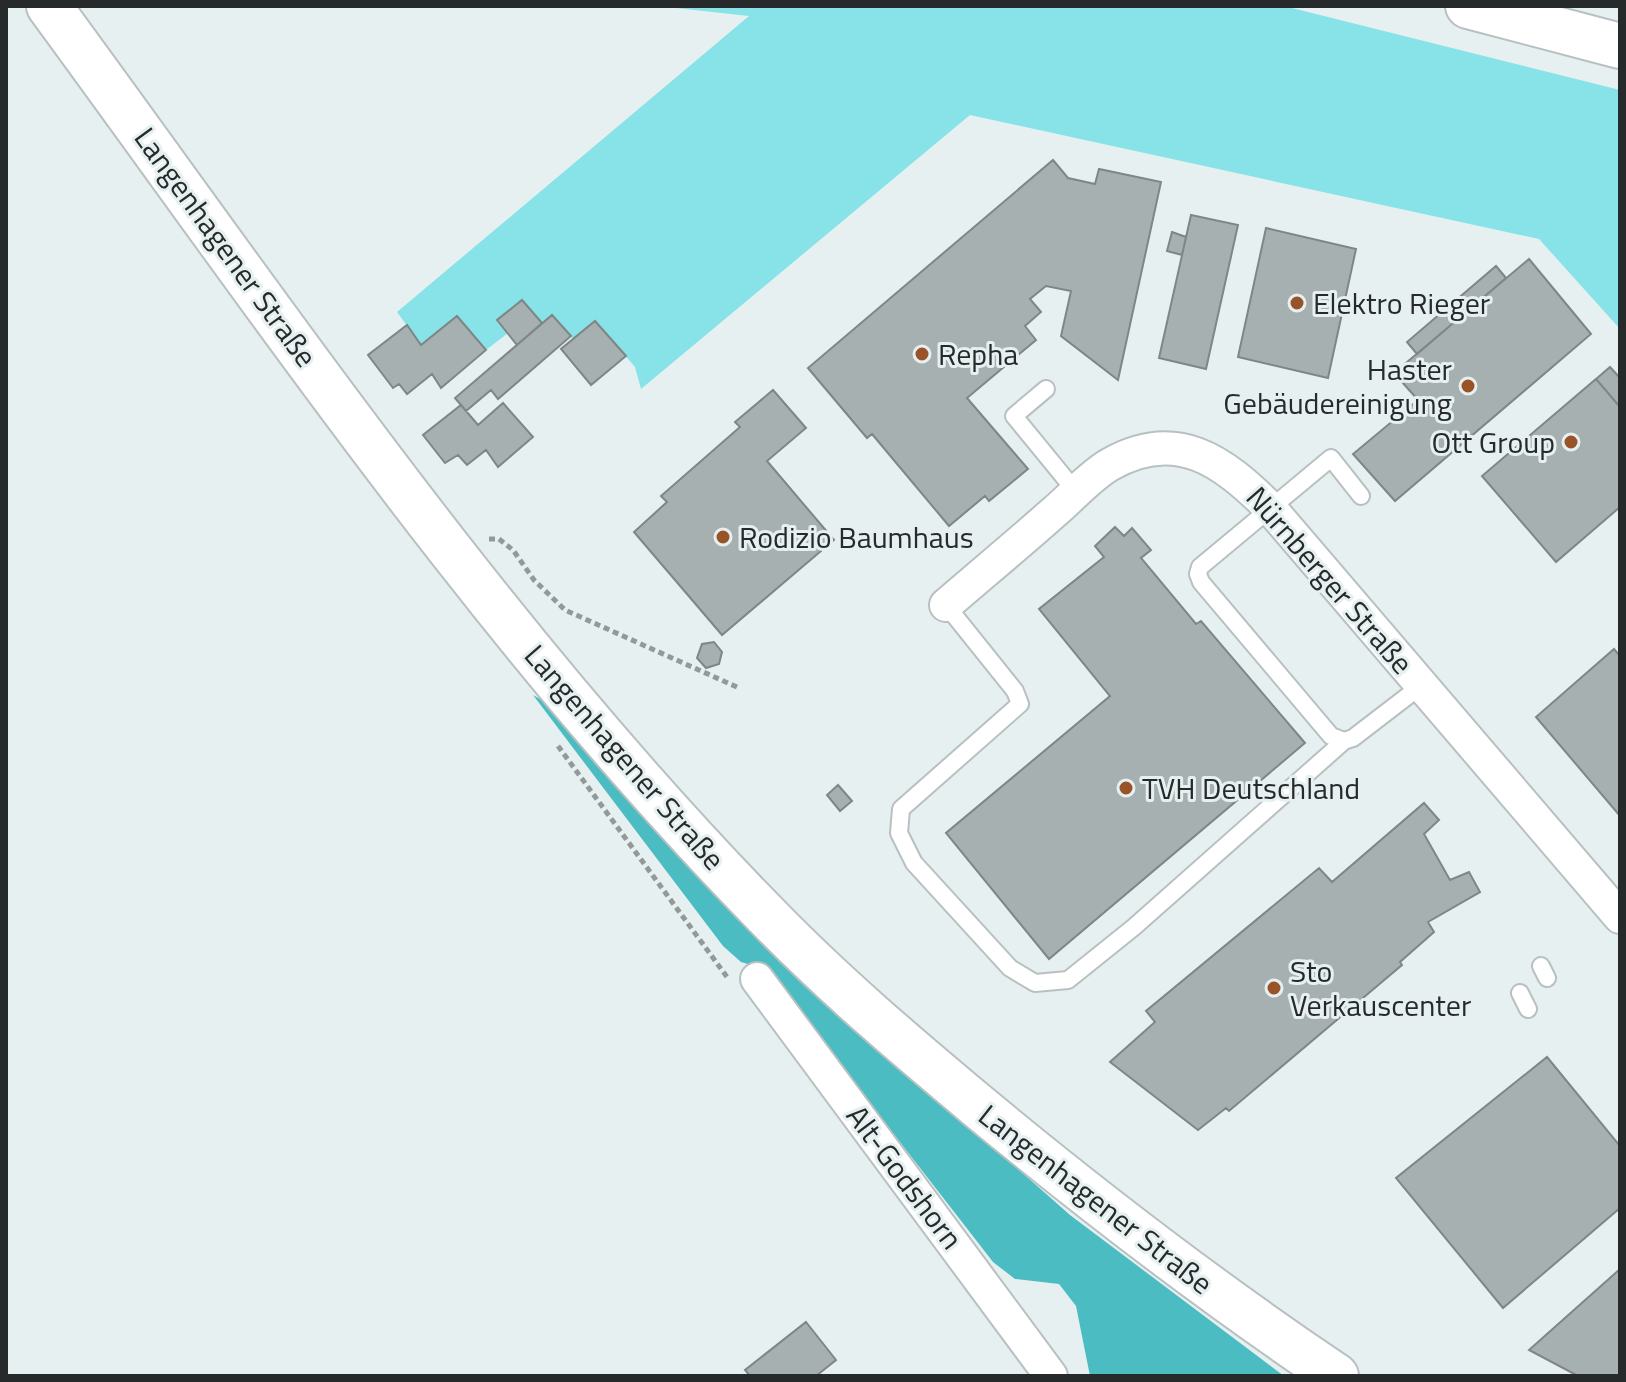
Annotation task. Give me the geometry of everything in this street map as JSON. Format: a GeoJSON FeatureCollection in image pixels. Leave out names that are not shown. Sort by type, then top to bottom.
{"type":"FeatureCollection","features":[{"type":"Feature","properties":{"kind":"main road","name":"Langenhagener Straße"},"geometry":{"type":"LineString","coordinates":[[49,6],[450,550],[645,786],[769,918],[906,1046],[1093,1202],[1239,1311],[1336,1376]]}},
{"type":"Feature","properties":{"kind":"main road"},"geometry":{"type":"LineString","coordinates":[[1468,6],[1620,46]]}},
{"type":"Feature","properties":{"kind":"street","name":"Nürnberger Straße"},"geometry":{"type":"LineString","coordinates":[[946,605],[1108,466],[1146,449],[1182,451],[1210,458],[1238,476],[1270,508],[1620,917]]}},
{"type":"Feature","properties":{"kind":"street","name":"Alt-Godshorn"},"geometry":{"type":"LineString","coordinates":[[757,979],[1051,1376]]}},
{"type":"Feature","properties":{"kind":"lane"},"geometry":{"type":"LineString","coordinates":[[1046,389],[1014,416],[1077,493]]}},
{"type":"Feature","properties":{"kind":"lane"},"geometry":{"type":"LineString","coordinates":[[1344,741],[1331,736],[1263,646],[1201,582],[1198,574],[1200,567],[1331,458],[1361,496]]}},
{"type":"Feature","properties":{"kind":"lane"},"geometry":{"type":"LineString","coordinates":[[946,605],[1015,691],[1020,704],[901,809],[899,833],[914,863],[956,911],[1010,968],[1035,983],[1068,980],[1134,927],[1344,741],[1353,738],[1422,685]]}},
{"type":"Feature","properties":{"kind":"lane"},"geometry":{"type":"LineString","coordinates":[[1520,993],[1528,1009]]}},
{"type":"Feature","properties":{"kind":"path"},"geometry":{"type":"LineString","coordinates":[[450,550],[472,539],[499,539],[513,550],[534,580],[565,610],[712,679],[739,688]]}},
{"type":"Feature","properties":{"kind":"shaded area"},"geometry":{"type":"Polygon","coordinates":[[[658,6],[1284,6],[1620,90],[1620,329],[1539,239],[970,115],[641,389],[635,367],[595,321],[573,339],[552,315],[542,323],[522,300],[498,320],[508,333],[486,350],[457,316],[421,345],[397,312],[749,16],[658,6]]]}},
{"type":"Feature","properties":{"kind":"shaded area"},"geometry":{"type":"Polygon","coordinates":[[[533,695],[547,703],[865,1034],[1070,1215],[1284,1376],[1090,1376],[1076,1306],[1059,1284],[1015,1279],[993,1262],[778,985],[758,967],[741,962],[723,946],[533,695]]]}},
{"type":"Feature","properties":{"kind":"building","name":"Repha"},"geometry":{"type":"Polygon","coordinates":[[[1053,160],[1068,178],[1095,184],[1099,169],[1161,182],[1118,380],[1061,336],[1071,291],[1046,286],[1030,299],[1041,312],[1025,326],[1036,340],[967,398],[1028,469],[989,501],[985,496],[949,526],[872,434],[867,438],[808,368],[1053,160]]]}},
{"type":"Feature","properties":{"kind":"building"},"geometry":{"type":"Polygon","coordinates":[[[1191,215],[1238,225],[1206,369],[1159,358],[1191,215]]]}},
{"type":"Feature","properties":{"kind":"building","name":"Elektro Rieger"},"geometry":{"type":"Polygon","coordinates":[[[1266,228],[1356,249],[1328,378],[1238,357],[1266,228]]]}},
{"type":"Feature","properties":{"kind":"building"},"geometry":{"type":"Polygon","coordinates":[[[1172,232],[1186,237],[1182,255],[1167,251],[1172,232]]]}},
{"type":"Feature","properties":{"kind":"building","name":"Haster Gebäudereinigung"},"geometry":{"type":"Polygon","coordinates":[[[1529,259],[1591,334],[1395,501],[1353,454],[1418,400],[1394,373],[1529,259]]]}},
{"type":"Feature","properties":{"kind":"building"},"geometry":{"type":"Polygon","coordinates":[[[1496,266],[1506,278],[1417,354],[1407,342],[1496,266]]]}},
{"type":"Feature","properties":{"kind":"building"},"geometry":{"type":"Polygon","coordinates":[[[522,300],[542,323],[517,345],[497,320],[522,300]]]}},
{"type":"Feature","properties":{"kind":"building"},"geometry":{"type":"Polygon","coordinates":[[[552,315],[571,336],[498,399],[491,390],[466,411],[455,398],[552,315]]]}},
{"type":"Feature","properties":{"kind":"building"},"geometry":{"type":"Polygon","coordinates":[[[457,316],[486,350],[441,388],[432,374],[407,394],[399,384],[393,388],[368,355],[407,325],[421,345],[457,316]]]}},
{"type":"Feature","properties":{"kind":"building"},"geometry":{"type":"Polygon","coordinates":[[[595,321],[626,356],[591,385],[561,349],[595,321]]]}},
{"type":"Feature","properties":{"kind":"building"},"geometry":{"type":"Polygon","coordinates":[[[1610,367],[1620,378],[1620,407],[1596,379],[1610,367]]]}},
{"type":"Feature","properties":{"kind":"building","name":"Ott Group"},"geometry":{"type":"Polygon","coordinates":[[[1596,379],[1620,407],[1620,507],[1556,562],[1482,476],[1596,379]]]}},
{"type":"Feature","properties":{"kind":"building"},"geometry":{"type":"Polygon","coordinates":[[[773,390],[806,428],[767,461],[834,540],[722,635],[634,532],[667,502],[661,496],[740,427],[735,422],[773,390]]]}},
{"type":"Feature","properties":{"kind":"building"},"geometry":{"type":"Polygon","coordinates":[[[503,403],[533,437],[498,467],[486,450],[467,465],[458,455],[445,463],[423,435],[461,405],[478,425],[503,403]]]}},
{"type":"Feature","properties":{"kind":"building","name":"TVH Deutschland"},"geometry":{"type":"Polygon","coordinates":[[[1115,527],[1124,536],[1132,528],[1151,550],[1141,558],[1196,624],[1201,621],[1305,743],[1049,959],[946,833],[1110,696],[1039,609],[1104,557],[1095,546],[1115,527]]]}},
{"type":"Feature","properties":{"kind":"building"},"geometry":{"type":"Polygon","coordinates":[[[714,642],[722,652],[719,664],[706,668],[697,658],[702,644],[714,642]]]}},
{"type":"Feature","properties":{"kind":"building"},"geometry":{"type":"Polygon","coordinates":[[[1614,649],[1620,656],[1620,816],[1536,717],[1614,649]]]}},
{"type":"Feature","properties":{"kind":"building"},"geometry":{"type":"Polygon","coordinates":[[[838,785],[852,801],[840,811],[827,795],[838,785]]]}},
{"type":"Feature","properties":{"kind":"building","name":"Sto Verkauscenter"},"geometry":{"type":"Polygon","coordinates":[[[1424,803],[1439,820],[1424,834],[1450,880],[1469,872],[1480,892],[1428,922],[1434,932],[1400,962],[1402,965],[1229,1111],[1226,1108],[1198,1130],[1110,1062],[1155,1022],[1146,1011],[1319,868],[1332,882],[1424,803]]]}},
{"type":"Feature","properties":{"kind":"building"},"geometry":{"type":"Polygon","coordinates":[[[1547,1057],[1620,1146],[1620,1208],[1503,1308],[1396,1178],[1547,1057]]]}},
{"type":"Feature","properties":{"kind":"building"},"geometry":{"type":"Polygon","coordinates":[[[1620,1269],[1620,1376],[1578,1376],[1529,1350],[1620,1269]]]}},
{"type":"Feature","properties":{"kind":"building"},"geometry":{"type":"Polygon","coordinates":[[[806,1322],[836,1360],[816,1376],[750,1376],[745,1370],[806,1322]]]}},
{"type":"Feature","properties":{"kind":"place","name":"Elektro Rieger"},"geometry":{"type":"Point","coordinates":[1297,303]}},
{"type":"Feature","properties":{"kind":"place","name":"Repha"},"geometry":{"type":"Point","coordinates":[922,354]}},
{"type":"Feature","properties":{"kind":"place","name":"Haster Gebäudereinigung"},"geometry":{"type":"Point","coordinates":[1468,386]}},
{"type":"Feature","properties":{"kind":"place","name":"Ott Group"},"geometry":{"type":"Point","coordinates":[1571,442]}},
{"type":"Feature","properties":{"kind":"place","name":"Rodizio Baumhaus"},"geometry":{"type":"Point","coordinates":[723,537]}},
{"type":"Feature","properties":{"kind":"place","name":"TVH Deutschland"},"geometry":{"type":"Point","coordinates":[1126,788]}},
{"type":"Feature","properties":{"kind":"place","name":"Sto Verkauscenter"},"geometry":{"type":"Point","coordinates":[1274,988]}}]}
